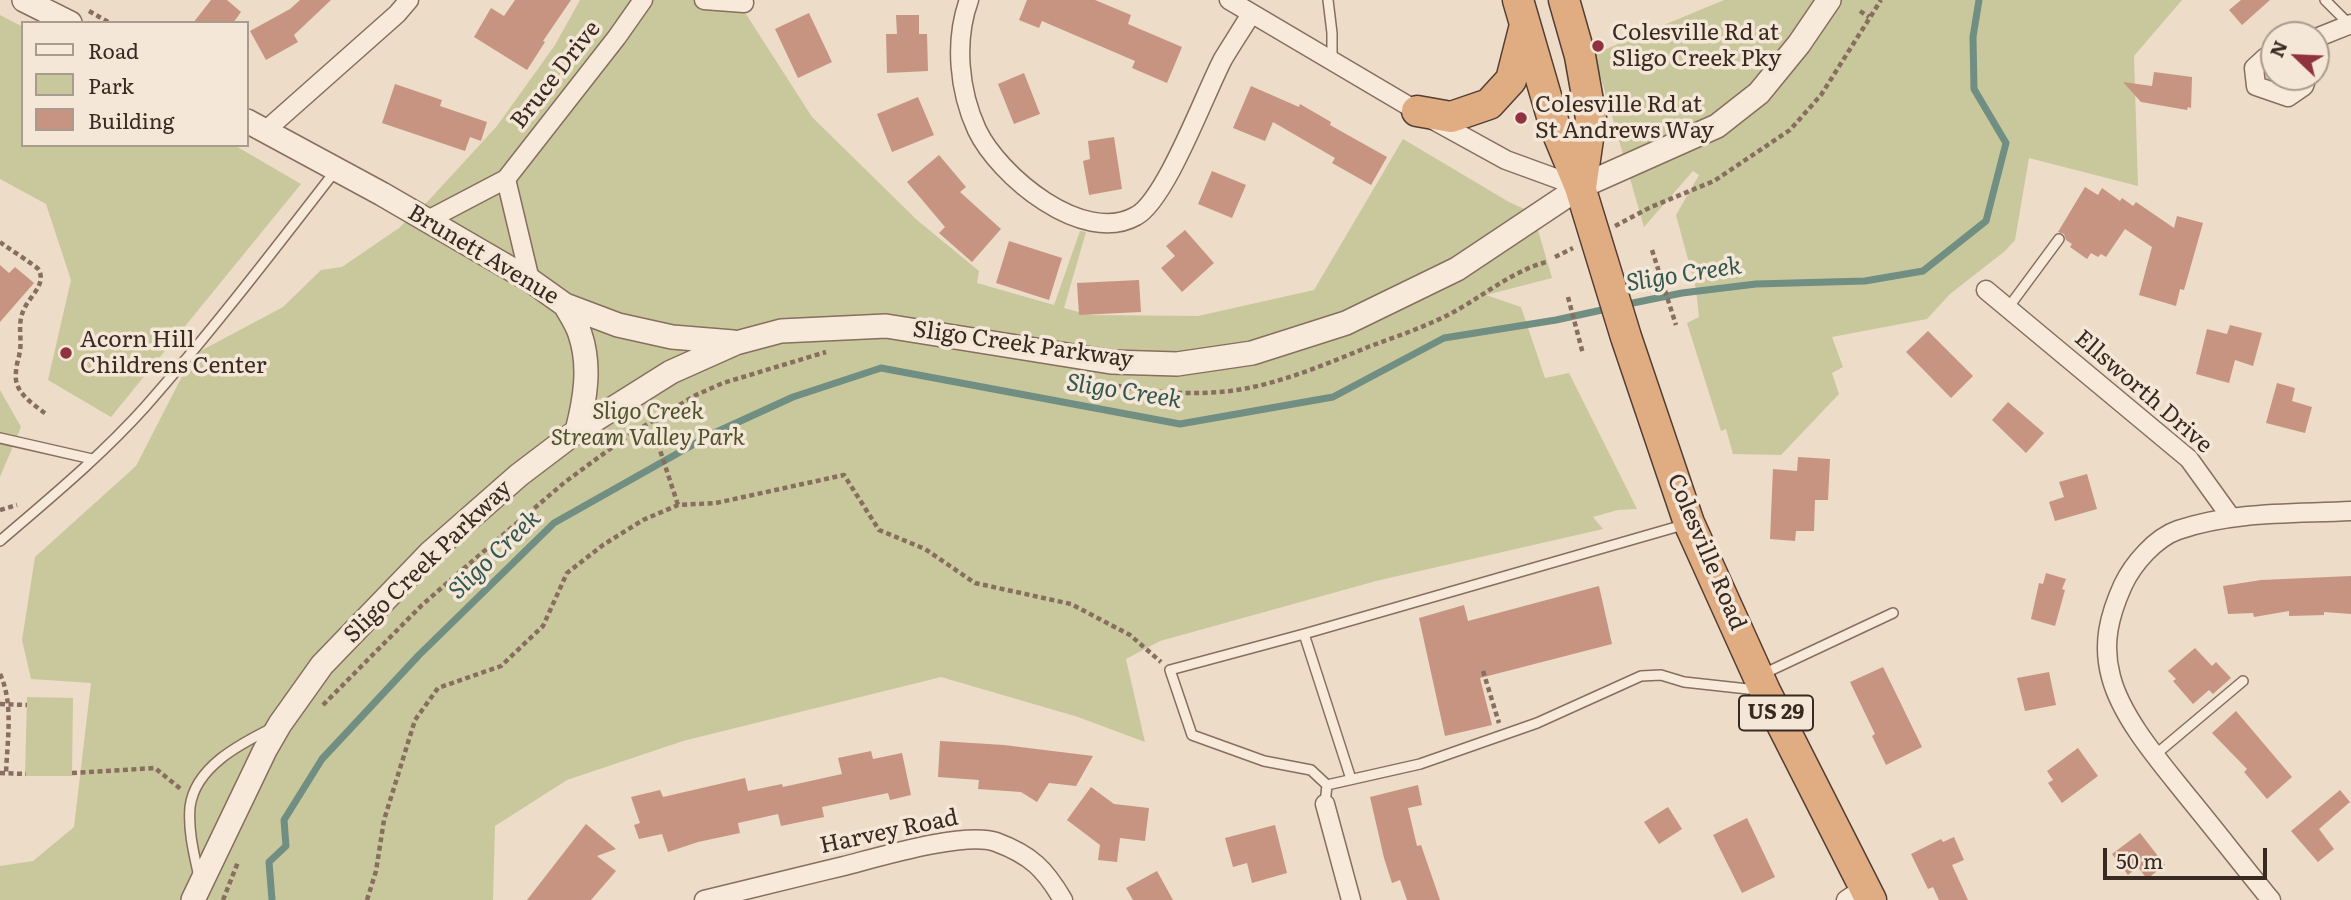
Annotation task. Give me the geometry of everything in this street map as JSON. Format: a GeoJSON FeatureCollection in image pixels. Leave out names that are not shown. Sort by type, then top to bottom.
{"type":"FeatureCollection","features":[{"type":"Feature","properties":{"kind":"highway","name":"Colesville Road"},"geometry":{"type":"LineString","coordinates":[[1564,0],[1580,56],[1591,118],[1580,187]]}},
{"type":"Feature","properties":{"kind":"highway","name":"Colesville Road"},"geometry":{"type":"LineString","coordinates":[[1522,12],[1555,127],[1580,187],[1626,337],[1689,523],[1861,896]]}},
{"type":"Feature","properties":{"kind":"highway"},"geometry":{"type":"LineString","coordinates":[[1418,111],[1451,117],[1489,104],[1511,80],[1522,12]]}},
{"type":"Feature","properties":{"kind":"street"},"geometry":{"type":"LineString","coordinates":[[24,0],[66,21]]}},
{"type":"Feature","properties":{"kind":"street"},"geometry":{"type":"LineString","coordinates":[[256,126],[387,22],[409,0]]}},
{"type":"Feature","properties":{"kind":"street","name":"Bruce Drive"},"geometry":{"type":"LineString","coordinates":[[426,221],[506,179],[643,0]]}},
{"type":"Feature","properties":{"kind":"street"},"geometry":{"type":"LineString","coordinates":[[704,0],[744,3]]}},
{"type":"Feature","properties":{"kind":"street"},"geometry":{"type":"LineString","coordinates":[[969,0],[961,43],[962,87],[978,131],[1002,165],[1040,198],[1076,219],[1112,224],[1138,216],[1160,190],[1223,59],[1251,14]]}},
{"type":"Feature","properties":{"kind":"street"},"geometry":{"type":"LineString","coordinates":[[1229,0],[1506,160],[1580,187]]}},
{"type":"Feature","properties":{"kind":"street","name":"Sligo Creek Parkway"},"geometry":{"type":"LineString","coordinates":[[197,892],[265,750],[322,665],[430,554],[519,475],[577,431],[671,372],[736,343],[781,331],[886,326],[1111,362],[1177,364],[1252,353],[1346,323],[1457,269],[1580,187],[1717,126],[1759,93],[1799,44],[1829,0]]}},
{"type":"Feature","properties":{"kind":"street"},"geometry":{"type":"LineString","coordinates":[[2330,33],[2350,25]]}},
{"type":"Feature","properties":{"kind":"street"},"geometry":{"type":"LineString","coordinates":[[2260,62],[2254,68],[2256,86],[2260,87]]}},
{"type":"Feature","properties":{"kind":"street"},"geometry":{"type":"LineString","coordinates":[[2271,91],[2288,97],[2297,91]]}},
{"type":"Feature","properties":{"kind":"street","name":"Brunett Avenue"},"geometry":{"type":"LineString","coordinates":[[256,126],[530,280],[565,305],[618,325],[672,337],[736,343]]}},
{"type":"Feature","properties":{"kind":"street"},"geometry":{"type":"LineString","coordinates":[[506,179],[530,280]]}},
{"type":"Feature","properties":{"kind":"street","name":"Ellsworth Drive"},"geometry":{"type":"LineString","coordinates":[[1986,290],[2189,458],[2230,516]]}},
{"type":"Feature","properties":{"kind":"street"},"geometry":{"type":"LineString","coordinates":[[565,305],[580,334],[586,367],[584,402],[577,431]]}},
{"type":"Feature","properties":{"kind":"street"},"geometry":{"type":"LineString","coordinates":[[2271,900],[2155,755],[2130,718],[2111,679],[2107,654],[2110,613],[2127,577],[2155,544],[2175,531],[2230,516],[2351,511]]}},
{"type":"Feature","properties":{"kind":"street"},"geometry":{"type":"LineString","coordinates":[[1325,804],[1351,900]]}},
{"type":"Feature","properties":{"kind":"street","name":"Harvey Road"},"geometry":{"type":"LineString","coordinates":[[704,900],[912,849],[976,838],[996,842],[1032,860],[1048,874],[1063,900]]}},
{"type":"Feature","properties":{"kind":"lane"},"geometry":{"type":"LineString","coordinates":[[1328,0],[1332,61]]}},
{"type":"Feature","properties":{"kind":"lane"},"geometry":{"type":"LineString","coordinates":[[2325,0],[2350,25]]}},
{"type":"Feature","properties":{"kind":"lane"},"geometry":{"type":"LineString","coordinates":[[0,541],[67,484],[143,408],[229,307],[336,170]]}},
{"type":"Feature","properties":{"kind":"lane"},"geometry":{"type":"LineString","coordinates":[[2008,308],[2059,239]]}},
{"type":"Feature","properties":{"kind":"lane"},"geometry":{"type":"LineString","coordinates":[[0,438],[92,459]]}},
{"type":"Feature","properties":{"kind":"lane"},"geometry":{"type":"LineString","coordinates":[[1325,804],[1326,785],[1311,770],[1264,761],[1192,735],[1170,670],[1689,523]]}},
{"type":"Feature","properties":{"kind":"lane"},"geometry":{"type":"LineString","coordinates":[[1326,785],[1420,764],[1537,723],[1641,677],[1661,675],[1684,682],[1762,684],[1893,613]]}},
{"type":"Feature","properties":{"kind":"lane"},"geometry":{"type":"LineString","coordinates":[[1304,634],[1351,779]]}},
{"type":"Feature","properties":{"kind":"lane"},"geometry":{"type":"LineString","coordinates":[[2155,755],[2243,681]]}},
{"type":"Feature","properties":{"kind":"lane"},"geometry":{"type":"LineString","coordinates":[[197,892],[190,805],[200,783],[216,761],[280,724]]}},
{"type":"Feature","properties":{"kind":"path"},"geometry":{"type":"LineString","coordinates":[[1651,206],[1714,181],[1790,130],[1821,95],[1881,0]]}},
{"type":"Feature","properties":{"kind":"path"},"geometry":{"type":"LineString","coordinates":[[1860,11],[1869,18]]}},
{"type":"Feature","properties":{"kind":"path"},"geometry":{"type":"LineString","coordinates":[[0,242],[23,260],[36,266],[40,272],[41,281],[23,309],[18,329],[21,349],[15,376],[19,391],[46,414]]}},
{"type":"Feature","properties":{"kind":"path"},"geometry":{"type":"LineString","coordinates":[[1652,250],[1676,325]]}},
{"type":"Feature","properties":{"kind":"path"},"geometry":{"type":"LineString","coordinates":[[1569,297],[1583,354]]}},
{"type":"Feature","properties":{"kind":"path"},"geometry":{"type":"LineString","coordinates":[[655,418],[657,441],[678,505]]}},
{"type":"Feature","properties":{"kind":"path"},"geometry":{"type":"LineString","coordinates":[[316,713],[422,605],[565,482],[617,444]]}},
{"type":"Feature","properties":{"kind":"path"},"geometry":{"type":"LineString","coordinates":[[367,900],[376,871],[384,820],[415,720],[438,688],[501,666],[543,626],[567,573],[603,545],[643,520],[678,505],[716,503],[844,475],[879,530],[925,549],[975,583],[1071,604],[1130,635],[1170,670]]}},
{"type":"Feature","properties":{"kind":"path"},"geometry":{"type":"LineString","coordinates":[[0,674],[7,691],[8,705],[3,774],[26,774]]}},
{"type":"Feature","properties":{"kind":"path"},"geometry":{"type":"LineString","coordinates":[[0,704],[27,705]]}},
{"type":"Feature","properties":{"kind":"path"},"geometry":{"type":"LineString","coordinates":[[72,773],[155,768],[193,798]]}},
{"type":"Feature","properties":{"kind":"path"},"geometry":{"type":"LineString","coordinates":[[223,900],[242,854]]}},
{"type":"Feature","properties":{"kind":"green space","name":"Sligo Creek Stream Valley Park"},"geometry":{"type":"Polygon","coordinates":[[[580,0],[737,0],[812,117],[917,220],[979,271],[977,283],[1054,305],[1080,231],[1086,232],[1064,308],[1090,315],[1198,316],[1314,290],[1403,139],[1509,202],[1533,213],[1552,278],[1486,295],[1521,307],[1545,378],[1569,373],[1637,509],[1618,510],[1593,517],[1603,529],[1376,581],[1160,641],[1126,659],[1145,742],[1078,717],[941,677],[683,741],[567,780],[495,826],[493,900],[0,900],[0,866],[33,861],[74,827],[91,683],[31,679],[22,640],[35,557],[136,466],[193,355],[283,307],[321,270],[342,267],[399,228],[430,199],[497,126],[555,45],[580,0]]]}},
{"type":"Feature","properties":{"kind":"green space"},"geometry":{"type":"Polygon","coordinates":[[[1724,0],[2182,0],[2134,56],[2138,186],[2029,158],[2015,240],[1950,294],[1927,319],[1832,337],[1843,367],[1832,373],[1839,394],[1781,455],[1733,454],[1726,429],[1721,431],[1687,323],[1699,317],[1696,289],[1676,215],[1699,175],[1693,171],[1644,227],[1594,54],[1724,0]]]}},
{"type":"Feature","properties":{"kind":"green space"},"geometry":{"type":"Polygon","coordinates":[[[0,15],[21,26],[21,147],[237,147],[301,184],[111,417],[48,380],[71,280],[46,204],[0,179],[0,15]]]}},
{"type":"Feature","properties":{"kind":"green space"},"geometry":{"type":"Polygon","coordinates":[[[0,390],[21,427],[0,477],[0,390]]]}},
{"type":"Feature","properties":{"kind":"green space"},"geometry":{"type":"Polygon","coordinates":[[[27,697],[73,698],[72,776],[25,776],[27,697]]]}},
{"type":"Feature","properties":{"kind":"building"},"geometry":{"type":"Polygon","coordinates":[[[211,0],[227,0],[241,12],[234,21],[195,21],[211,0]]]}},
{"type":"Feature","properties":{"kind":"building"},"geometry":{"type":"Polygon","coordinates":[[[300,0],[331,0],[294,35],[298,42],[266,60],[250,31],[290,9],[300,0]]]}},
{"type":"Feature","properties":{"kind":"building"},"geometry":{"type":"Polygon","coordinates":[[[515,0],[571,0],[527,70],[474,37],[491,8],[504,16],[515,0]]]}},
{"type":"Feature","properties":{"kind":"building"},"geometry":{"type":"Polygon","coordinates":[[[1027,0],[1095,0],[1131,15],[1128,24],[1182,47],[1167,83],[1132,68],[1135,61],[1042,21],[1039,28],[1019,20],[1027,0]]]}},
{"type":"Feature","properties":{"kind":"building"},"geometry":{"type":"Polygon","coordinates":[[[2241,0],[2270,0],[2242,25],[2229,10],[2241,0]]]}},
{"type":"Feature","properties":{"kind":"building"},"geometry":{"type":"Polygon","coordinates":[[[809,13],[832,62],[798,78],[775,29],[809,13]]]}},
{"type":"Feature","properties":{"kind":"building"},"geometry":{"type":"Polygon","coordinates":[[[896,15],[919,15],[919,34],[927,34],[928,71],[887,73],[886,34],[897,34],[896,15]]]}},
{"type":"Feature","properties":{"kind":"building"},"geometry":{"type":"Polygon","coordinates":[[[2154,72],[2192,77],[2191,108],[2188,107],[2187,110],[2141,102],[2123,82],[2152,86],[2154,72]]]}},
{"type":"Feature","properties":{"kind":"building"},"geometry":{"type":"Polygon","coordinates":[[[1024,73],[1040,114],[1014,124],[998,84],[1024,73]]]}},
{"type":"Feature","properties":{"kind":"building"},"geometry":{"type":"Polygon","coordinates":[[[395,84],[442,100],[440,106],[487,122],[481,141],[470,137],[465,151],[382,123],[395,84]]]}},
{"type":"Feature","properties":{"kind":"building"},"geometry":{"type":"Polygon","coordinates":[[[1251,86],[1299,107],[1300,104],[1331,122],[1330,125],[1387,157],[1371,185],[1332,163],[1335,158],[1273,122],[1265,141],[1233,128],[1251,86]]]}},
{"type":"Feature","properties":{"kind":"building"},"geometry":{"type":"Polygon","coordinates":[[[918,97],[934,135],[892,152],[877,114],[918,97]]]}},
{"type":"Feature","properties":{"kind":"building"},"geometry":{"type":"Polygon","coordinates":[[[1114,137],[1122,189],[1089,195],[1083,161],[1090,159],[1088,141],[1114,137]]]}},
{"type":"Feature","properties":{"kind":"building"},"geometry":{"type":"Polygon","coordinates":[[[939,155],[966,187],[960,192],[1001,229],[972,262],[939,233],[945,227],[907,182],[939,155]]]}},
{"type":"Feature","properties":{"kind":"building"},"geometry":{"type":"Polygon","coordinates":[[[1212,171],[1246,185],[1232,218],[1198,204],[1212,171]]]}},
{"type":"Feature","properties":{"kind":"building"},"geometry":{"type":"Polygon","coordinates":[[[2085,187],[2098,195],[2102,188],[2120,201],[2122,198],[2133,206],[2136,202],[2174,228],[2177,216],[2203,223],[2184,290],[2180,289],[2176,306],[2139,295],[2152,247],[2125,229],[2106,257],[2091,253],[2087,259],[2070,247],[2072,244],[2066,240],[2064,234],[2058,232],[2085,187]]]}},
{"type":"Feature","properties":{"kind":"building"},"geometry":{"type":"Polygon","coordinates":[[[1185,230],[1214,263],[1182,292],[1161,268],[1175,256],[1166,246],[1185,230]]]}},
{"type":"Feature","properties":{"kind":"building"},"geometry":{"type":"Polygon","coordinates":[[[1009,241],[1062,258],[1049,300],[996,283],[1009,241]]]}},
{"type":"Feature","properties":{"kind":"building"},"geometry":{"type":"Polygon","coordinates":[[[0,265],[9,273],[15,267],[34,283],[0,322],[0,265]]]}},
{"type":"Feature","properties":{"kind":"building"},"geometry":{"type":"Polygon","coordinates":[[[1139,280],[1141,312],[1079,315],[1077,283],[1139,280]]]}},
{"type":"Feature","properties":{"kind":"building"},"geometry":{"type":"Polygon","coordinates":[[[2230,325],[2262,333],[2253,366],[2235,360],[2229,383],[2196,374],[2207,329],[2227,334],[2230,325]]]}},
{"type":"Feature","properties":{"kind":"building"},"geometry":{"type":"Polygon","coordinates":[[[1928,331],[1973,376],[1951,398],[1906,352],[1928,331]]]}},
{"type":"Feature","properties":{"kind":"building"},"geometry":{"type":"Polygon","coordinates":[[[2277,383],[2295,388],[2292,401],[2312,407],[2305,433],[2266,423],[2277,383]]]}},
{"type":"Feature","properties":{"kind":"building"},"geometry":{"type":"Polygon","coordinates":[[[2008,402],[2044,433],[2026,453],[1992,420],[2008,402]]]}},
{"type":"Feature","properties":{"kind":"building"},"geometry":{"type":"Polygon","coordinates":[[[1798,457],[1830,459],[1828,500],[1815,500],[1814,531],[1796,531],[1795,541],[1770,539],[1773,469],[1797,471],[1798,457]]]}},
{"type":"Feature","properties":{"kind":"building"},"geometry":{"type":"Polygon","coordinates":[[[2087,474],[2097,509],[2055,521],[2049,502],[2064,497],[2059,482],[2087,474]]]}},
{"type":"Feature","properties":{"kind":"building"},"geometry":{"type":"Polygon","coordinates":[[[2046,573],[2066,579],[2055,626],[2031,619],[2039,583],[2043,584],[2046,573]]]}},
{"type":"Feature","properties":{"kind":"building"},"geometry":{"type":"Polygon","coordinates":[[[2351,576],[2351,614],[2324,612],[2324,615],[2289,616],[2289,611],[2254,617],[2253,613],[2228,614],[2223,586],[2261,580],[2351,576]]]}},
{"type":"Feature","properties":{"kind":"building"},"geometry":{"type":"Polygon","coordinates":[[[1599,586],[1612,644],[1480,678],[1492,725],[1445,736],[1419,618],[1464,605],[1468,621],[1599,586]]]}},
{"type":"Feature","properties":{"kind":"building"},"geometry":{"type":"Polygon","coordinates":[[[2195,648],[2212,666],[2216,662],[2231,678],[2213,694],[2209,690],[2193,704],[2168,671],[2195,648]]]}},
{"type":"Feature","properties":{"kind":"building"},"geometry":{"type":"Polygon","coordinates":[[[1883,667],[1922,747],[1886,765],[1872,736],[1875,734],[1850,682],[1883,667]]]}},
{"type":"Feature","properties":{"kind":"building"},"geometry":{"type":"Polygon","coordinates":[[[2049,672],[2056,705],[2025,711],[2017,678],[2049,672]]]}},
{"type":"Feature","properties":{"kind":"building"},"geometry":{"type":"Polygon","coordinates":[[[2236,711],[2292,777],[2267,799],[2244,772],[2247,769],[2212,733],[2236,711]]]}},
{"type":"Feature","properties":{"kind":"building"},"geometry":{"type":"Polygon","coordinates":[[[940,741],[1004,745],[1093,756],[1076,786],[1049,783],[1037,802],[1021,792],[978,789],[979,780],[938,777],[940,741]]]}},
{"type":"Feature","properties":{"kind":"building"},"geometry":{"type":"Polygon","coordinates":[[[2078,748],[2098,776],[2062,803],[2048,783],[2053,780],[2047,771],[2078,748]]]}},
{"type":"Feature","properties":{"kind":"building"},"geometry":{"type":"Polygon","coordinates":[[[871,751],[873,759],[902,753],[911,795],[890,800],[888,793],[822,807],[824,817],[781,826],[778,814],[738,823],[740,833],[668,852],[662,834],[639,839],[634,825],[640,823],[631,797],[660,790],[663,797],[745,778],[748,791],[782,784],[783,787],[842,774],[838,758],[871,751]]]}},
{"type":"Feature","properties":{"kind":"building"},"geometry":{"type":"Polygon","coordinates":[[[1418,785],[1422,805],[1408,808],[1417,846],[1421,845],[1440,900],[1407,900],[1400,880],[1392,883],[1370,797],[1418,785]]]}},
{"type":"Feature","properties":{"kind":"building"},"geometry":{"type":"Polygon","coordinates":[[[1091,787],[1114,804],[1149,808],[1145,841],[1120,838],[1117,862],[1098,860],[1100,845],[1067,820],[1091,787]]]}},
{"type":"Feature","properties":{"kind":"building"},"geometry":{"type":"Polygon","coordinates":[[[2340,790],[2350,802],[2319,829],[2334,849],[2318,862],[2291,831],[2340,790]]]}},
{"type":"Feature","properties":{"kind":"building"},"geometry":{"type":"Polygon","coordinates":[[[1668,807],[1682,829],[1659,844],[1644,822],[1668,807]]]}},
{"type":"Feature","properties":{"kind":"building"},"geometry":{"type":"Polygon","coordinates":[[[1747,818],[1775,877],[1742,893],[1713,835],[1747,818]]]}},
{"type":"Feature","properties":{"kind":"building"},"geometry":{"type":"Polygon","coordinates":[[[586,824],[616,849],[597,856],[616,871],[591,900],[527,900],[586,824]]]}},
{"type":"Feature","properties":{"kind":"building"},"geometry":{"type":"Polygon","coordinates":[[[1275,825],[1287,873],[1252,883],[1247,863],[1233,867],[1225,838],[1275,825]]]}},
{"type":"Feature","properties":{"kind":"building"},"geometry":{"type":"Polygon","coordinates":[[[2140,833],[2165,865],[2147,879],[2138,867],[2128,875],[2112,854],[2140,833]]]}},
{"type":"Feature","properties":{"kind":"building"},"geometry":{"type":"Polygon","coordinates":[[[1954,837],[1964,860],[1952,865],[1968,900],[1939,900],[1933,887],[1928,889],[1911,854],[1941,839],[1943,842],[1954,837]]]}},
{"type":"Feature","properties":{"kind":"building"},"geometry":{"type":"Polygon","coordinates":[[[1157,871],[1173,900],[1133,900],[1126,888],[1157,871]]]}},
{"type":"Feature","properties":{"kind":"waterway","name":"Sligo Creek"},"geometry":{"type":"LineString","coordinates":[[1623,305],[1682,293],[1756,284],[1865,281],[1923,271],[1986,221],[2006,143],[1974,89],[1973,37],[1979,0]]}},
{"type":"Feature","properties":{"kind":"waterway","name":"Sligo Creek"},"geometry":{"type":"LineString","coordinates":[[272,900],[269,862],[286,846],[284,820],[322,759],[419,655],[554,523],[712,434],[793,397],[881,368],[1180,424],[1333,397],[1444,338],[1611,308]]}},
{"type":"Feature","properties":{"kind":"place","name":"Colesville Rd at Sligo Creek Pky"},"geometry":{"type":"Point","coordinates":[1598,46]}},
{"type":"Feature","properties":{"kind":"place","name":"Colesville Rd at St Andrews Way"},"geometry":{"type":"Point","coordinates":[1521,118]}},
{"type":"Feature","properties":{"kind":"place","name":"Acorn Hill Childrens Center"},"geometry":{"type":"Point","coordinates":[66,353]}}]}
